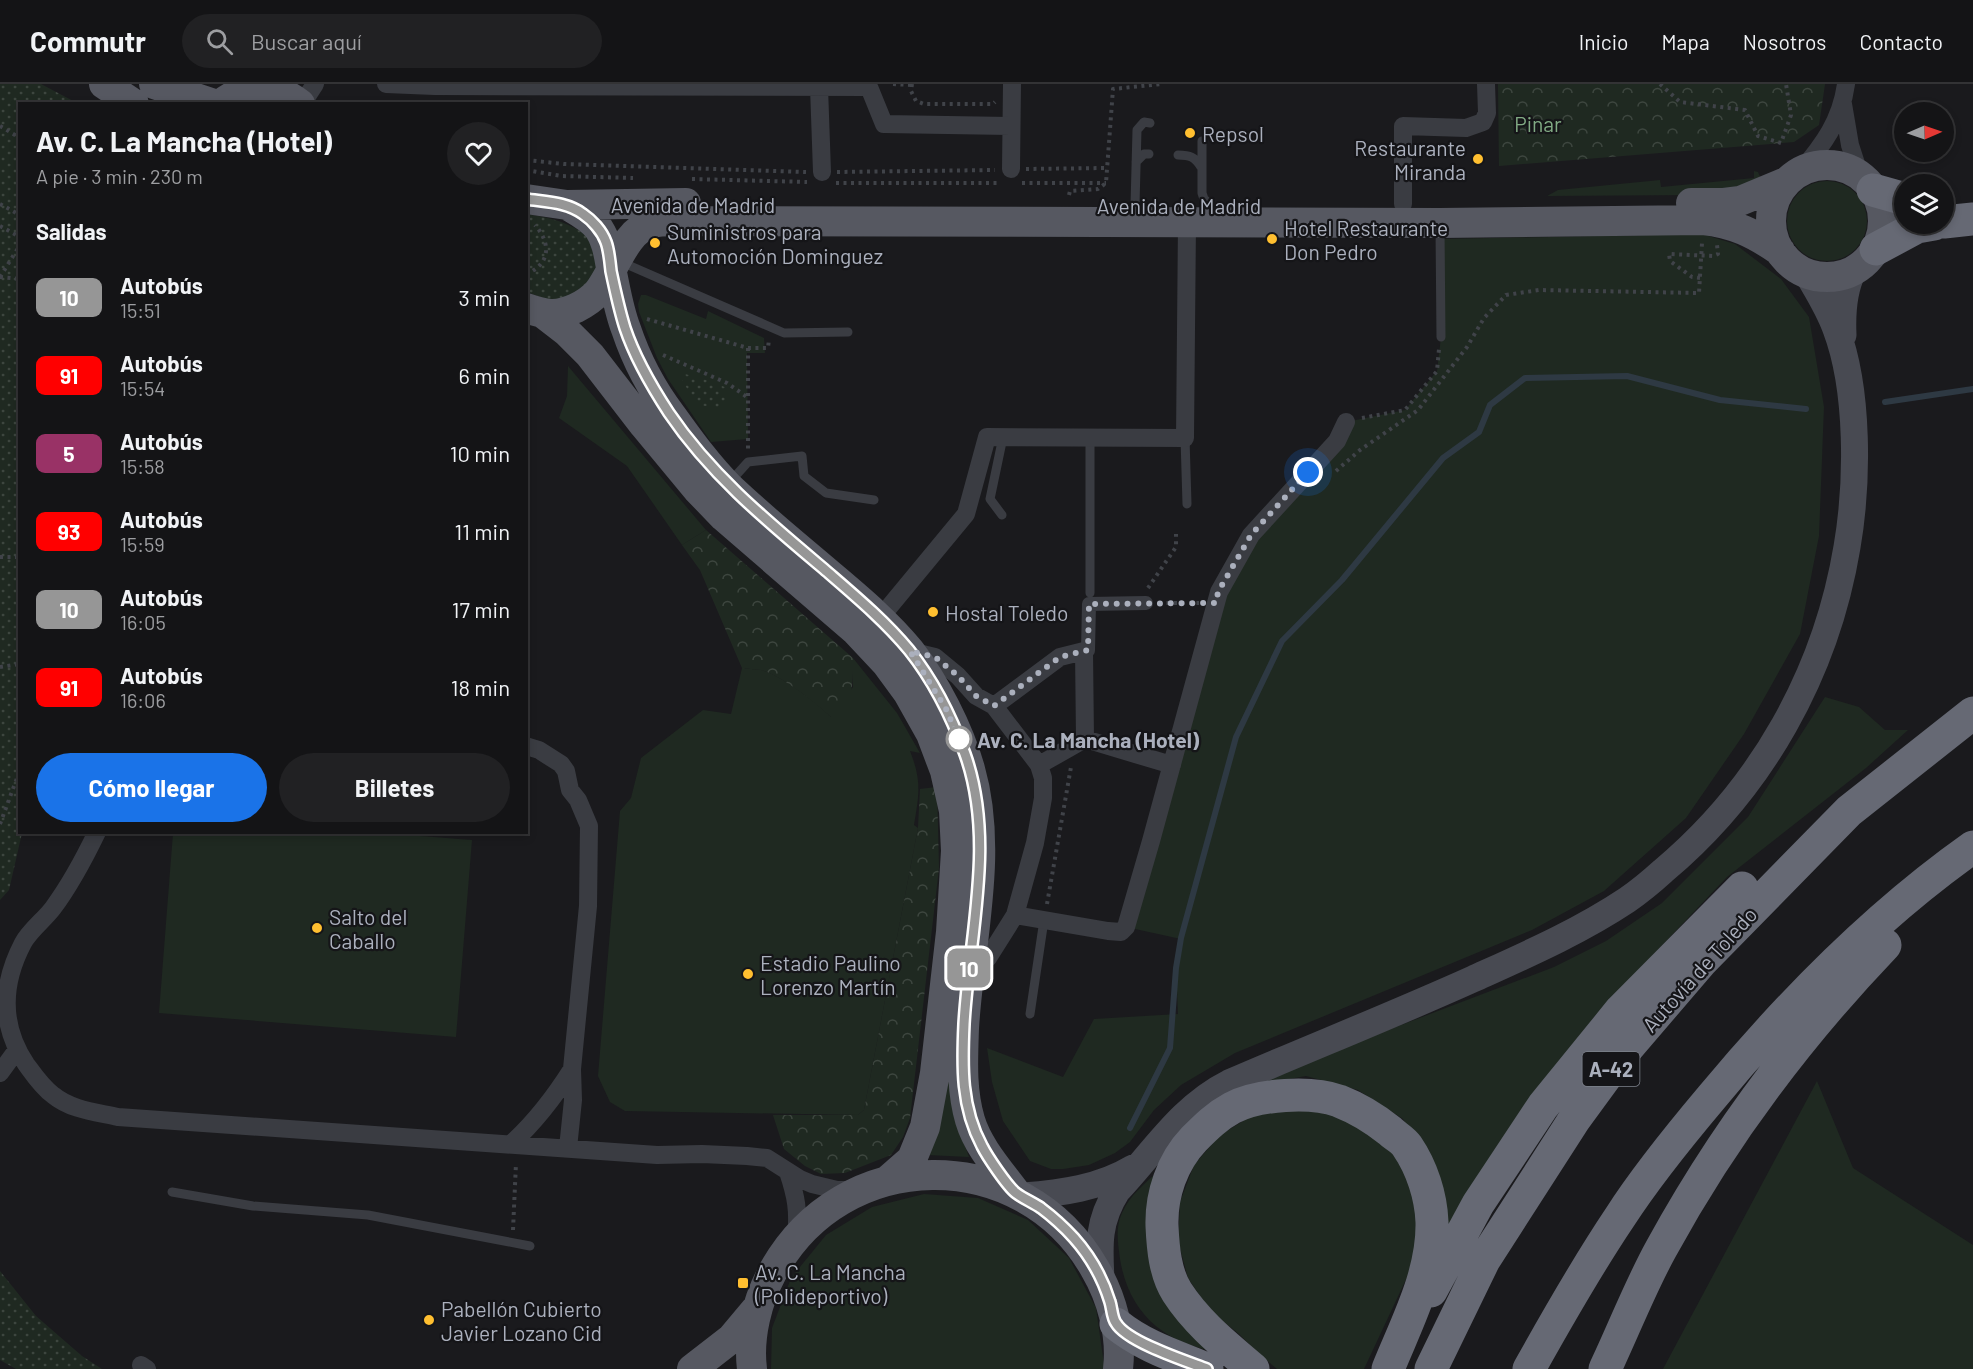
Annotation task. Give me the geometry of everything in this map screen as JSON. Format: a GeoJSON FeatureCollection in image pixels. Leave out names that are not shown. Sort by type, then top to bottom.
{"type":"FeatureCollection","features":[{"type":"Feature","properties":{"kind":"highway"},"geometry":{"type":"LineString","coordinates":[[1867,183],[1894,194]]}},
{"type":"Feature","properties":{"kind":"highway"},"geometry":{"type":"LineString","coordinates":[[1954,203],[1973,204]]}},
{"type":"Feature","properties":{"kind":"highway"},"geometry":{"type":"LineString","coordinates":[[1954,221],[1973,219]]}},
{"type":"Feature","properties":{"kind":"highway"},"geometry":{"type":"LineString","coordinates":[[1876,249],[1904,234]]}},
{"type":"Feature","properties":{"kind":"highway","name":"Autovía de Toledo"},"geometry":{"type":"LineString","coordinates":[[1431,1369],[1485,1260],[1574,1120],[1623,1053],[1701,962],[1849,811],[1973,713]]}},
{"type":"Feature","properties":{"kind":"highway"},"geometry":{"type":"LineString","coordinates":[[1389,1369],[1478,1204],[1543,1106],[1621,1010],[1734,895],[1820,820],[1849,811]]}},
{"type":"Feature","properties":{"kind":"highway"},"geometry":{"type":"LineString","coordinates":[[1529,1369],[1569,1298],[1621,1215],[1687,1127],[1744,1058],[1811,987],[1882,920],[1973,847]]}},
{"type":"Feature","properties":{"kind":"highway"},"geometry":{"type":"LineString","coordinates":[[1605,1369],[1660,1251],[1708,1168],[1784,1062],[1859,972],[1930,897],[1973,860]]}},
{"type":"Feature","properties":{"kind":"highway"},"geometry":{"type":"LineString","coordinates":[[1253,1369],[1198,1321],[1176,1290],[1167,1269],[1164,1251],[1163,1205],[1175,1164],[1188,1145],[1210,1122],[1234,1107],[1264,1098],[1298,1095],[1338,1101],[1376,1119],[1406,1144],[1425,1181],[1432,1222],[1426,1272],[1389,1369]]}},
{"type":"Feature","properties":{"kind":"highway"},"geometry":{"type":"LineString","coordinates":[[1116,1323],[1131,1336],[1159,1351],[1207,1369]]}},
{"type":"Feature","properties":{"kind":"main road"},"geometry":{"type":"LineString","coordinates":[[104,84],[131,102]]}},
{"type":"Feature","properties":{"kind":"main road"},"geometry":{"type":"LineString","coordinates":[[154,84],[285,93],[298,102]]}},
{"type":"Feature","properties":{"kind":"main road","name":"Avenida de Madrid"},"geometry":{"type":"LineString","coordinates":[[536,311],[566,312],[586,303],[598,291],[633,235],[652,223],[1199,213],[1403,204],[1724,203],[1740,201],[1812,167],[1837,166],[1850,170],[1867,183]]}},
{"type":"Feature","properties":{"kind":"main road"},"geometry":{"type":"LineString","coordinates":[[1780,251],[1773,234],[1771,216],[1776,198],[1793,177]]}},
{"type":"Feature","properties":{"kind":"main road"},"geometry":{"type":"LineString","coordinates":[[1807,273],[1822,277],[1838,276],[1853,271],[1876,249],[1883,219],[1880,204],[1867,183]]}},
{"type":"Feature","properties":{"kind":"main road","name":"Avenida de Madrid"},"geometry":{"type":"LineString","coordinates":[[528,210],[567,205],[690,203],[1135,205],[1199,213],[1440,223],[1703,220],[1724,222],[1757,236],[1780,251],[1791,265],[1807,273]]}},
{"type":"Feature","properties":{"kind":"main road","name":"Avenida de Madrid"},"geometry":{"type":"LineString","coordinates":[[567,205],[583,214],[598,228],[607,243],[614,264]]}},
{"type":"Feature","properties":{"kind":"main road"},"geometry":{"type":"LineString","coordinates":[[614,264],[625,328],[644,371],[669,412],[727,485],[880,618],[910,651],[946,709],[969,767],[976,795],[979,854],[978,888],[968,975],[962,1063],[963,1088],[970,1121],[983,1149],[1019,1195]]}},
{"type":"Feature","properties":{"kind":"main road"},"geometry":{"type":"LineString","coordinates":[[1101,1278],[1099,1243],[1108,1204],[1185,1113],[1212,1092],[1448,990],[1569,934],[1629,898],[1679,858],[1717,819],[1751,778],[1776,740],[1813,668],[1836,599],[1850,532],[1854,477],[1854,430],[1842,319],[1845,286],[1853,271]]}},
{"type":"Feature","properties":{"kind":"main road"},"geometry":{"type":"LineString","coordinates":[[1807,273],[1825,303],[1837,332],[1846,366]]}},
{"type":"Feature","properties":{"kind":"main road"},"geometry":{"type":"LineString","coordinates":[[536,311],[567,332],[590,354],[644,425],[697,489],[724,517],[856,631],[886,663],[908,693],[931,734],[945,771],[954,811],[956,851],[951,932],[935,1073],[925,1127],[912,1159],[888,1180]]}},
{"type":"Feature","properties":{"kind":"main road"},"geometry":{"type":"LineString","coordinates":[[1019,1195],[1052,1194],[1100,1183],[1113,1179],[1145,1161]]}},
{"type":"Feature","properties":{"kind":"main road"},"geometry":{"type":"LineString","coordinates":[[752,1369],[750,1356],[758,1307],[767,1282],[780,1258],[796,1237],[814,1218],[859,1190],[888,1180],[920,1174],[953,1175],[985,1181],[1019,1195],[1060,1223],[1076,1240],[1101,1278],[1116,1323],[1118,1369]]}},
{"type":"Feature","properties":{"kind":"main road"},"geometry":{"type":"LineString","coordinates":[[692,1369],[732,1338],[758,1307]]}},
{"type":"Feature","properties":{"kind":"street"},"geometry":{"type":"LineString","coordinates":[[302,102],[315,84]]}},
{"type":"Feature","properties":{"kind":"street"},"geometry":{"type":"LineString","coordinates":[[386,84],[819,87],[870,85],[884,124],[1010,126]]}},
{"type":"Feature","properties":{"kind":"street"},"geometry":{"type":"LineString","coordinates":[[1403,204],[1403,126],[1466,128],[1483,122],[1487,113],[1486,84]]}},
{"type":"Feature","properties":{"kind":"street"},"geometry":{"type":"LineString","coordinates":[[1793,177],[1832,128],[1843,105],[1846,84]]}},
{"type":"Feature","properties":{"kind":"street"},"geometry":{"type":"LineString","coordinates":[[819,87],[822,172]]}},
{"type":"Feature","properties":{"kind":"street"},"geometry":{"type":"LineString","coordinates":[[1004,88],[1010,126],[1011,170]]}},
{"type":"Feature","properties":{"kind":"street"},"geometry":{"type":"LineString","coordinates":[[1843,105],[1850,145],[1867,183]]}},
{"type":"Feature","properties":{"kind":"street"},"geometry":{"type":"LineString","coordinates":[[880,618],[966,514],[987,437],[1185,438],[1199,213]]}},
{"type":"Feature","properties":{"kind":"street"},"geometry":{"type":"LineString","coordinates":[[1015,915],[1108,931],[1121,932],[1126,927],[1218,592],[1251,535],[1337,441],[1346,422]]}},
{"type":"Feature","properties":{"kind":"street"},"geometry":{"type":"LineString","coordinates":[[994,706],[1060,657],[1088,650],[1089,604],[1144,599]]}},
{"type":"Feature","properties":{"kind":"street"},"geometry":{"type":"LineString","coordinates":[[910,651],[935,657],[958,676],[976,696],[994,706],[1039,765],[1043,778],[1043,798],[1035,843],[1015,915],[988,958],[968,975]]}},
{"type":"Feature","properties":{"kind":"street"},"geometry":{"type":"LineString","coordinates":[[1080,742],[1084,651]]}},
{"type":"Feature","properties":{"kind":"street"},"geometry":{"type":"LineString","coordinates":[[1039,765],[1080,742],[1172,765]]}},
{"type":"Feature","properties":{"kind":"street"},"geometry":{"type":"LineString","coordinates":[[528,747],[539,750],[561,764],[566,771],[570,790],[578,800],[589,826],[588,906],[572,1069],[573,1100],[568,1148]]}},
{"type":"Feature","properties":{"kind":"street"},"geometry":{"type":"LineString","coordinates":[[96,834],[82,863],[53,907],[24,942],[7,982],[4,1019],[16,1051],[39,1081],[53,1096],[79,1109],[118,1117],[657,1155],[702,1154],[767,1158],[812,1184],[837,1190],[859,1190]]}},
{"type":"Feature","properties":{"kind":"street"},"geometry":{"type":"LineString","coordinates":[[0,1073],[16,1051]]}},
{"type":"Feature","properties":{"kind":"street"},"geometry":{"type":"LineString","coordinates":[[512,1143],[549,1103],[572,1069]]}},
{"type":"Feature","properties":{"kind":"street"},"geometry":{"type":"LineString","coordinates":[[788,1172],[796,1195],[798,1216],[796,1237]]}},
{"type":"Feature","properties":{"kind":"lane"},"geometry":{"type":"LineString","coordinates":[[1135,205],[1137,130],[1144,122],[1150,123]]}},
{"type":"Feature","properties":{"kind":"lane"},"geometry":{"type":"LineString","coordinates":[[1199,213],[1204,199],[1202,193],[1203,141]]}},
{"type":"Feature","properties":{"kind":"lane"},"geometry":{"type":"LineString","coordinates":[[1136,162],[1143,154],[1149,154]]}},
{"type":"Feature","properties":{"kind":"lane"},"geometry":{"type":"LineString","coordinates":[[1178,155],[1188,155],[1197,159],[1203,169]]}},
{"type":"Feature","properties":{"kind":"lane"},"geometry":{"type":"LineString","coordinates":[[1440,223],[1441,337]]}},
{"type":"Feature","properties":{"kind":"lane"},"geometry":{"type":"LineString","coordinates":[[614,264],[784,333],[848,332]]}},
{"type":"Feature","properties":{"kind":"lane"},"geometry":{"type":"LineString","coordinates":[[1090,436],[1090,593]]}},
{"type":"Feature","properties":{"kind":"lane"},"geometry":{"type":"LineString","coordinates":[[1002,514],[990,499],[1003,437]]}},
{"type":"Feature","properties":{"kind":"lane"},"geometry":{"type":"LineString","coordinates":[[1185,438],[1187,504]]}},
{"type":"Feature","properties":{"kind":"lane"},"geometry":{"type":"LineString","coordinates":[[727,485],[748,462],[802,456],[804,476],[826,493],[874,500]]}},
{"type":"Feature","properties":{"kind":"lane"},"geometry":{"type":"LineString","coordinates":[[1030,1014],[1044,920]]}},
{"type":"Feature","properties":{"kind":"lane"},"geometry":{"type":"LineString","coordinates":[[172,1192],[253,1206],[368,1215],[530,1246]]}},
{"type":"Feature","properties":{"kind":"path"},"geometry":{"type":"LineString","coordinates":[[893,84],[912,84],[916,101],[924,104],[993,104],[1004,88]]}},
{"type":"Feature","properties":{"kind":"path"},"geometry":{"type":"LineString","coordinates":[[1069,195],[1070,191],[1098,189],[1106,183],[1113,88],[1162,84]]}},
{"type":"Feature","properties":{"kind":"path"},"geometry":{"type":"LineString","coordinates":[[1660,84],[1680,102],[1745,110],[1758,136],[1781,142],[1791,114],[1786,84]]}},
{"type":"Feature","properties":{"kind":"path"},"geometry":{"type":"LineString","coordinates":[[0,126],[18,137]]}},
{"type":"Feature","properties":{"kind":"path"},"geometry":{"type":"LineString","coordinates":[[0,204],[18,214]]}},
{"type":"Feature","properties":{"kind":"path"},"geometry":{"type":"LineString","coordinates":[[528,212],[543,234],[546,249],[541,266],[528,273]]}},
{"type":"Feature","properties":{"kind":"path"},"geometry":{"type":"LineString","coordinates":[[0,226],[18,236]]}},
{"type":"Feature","properties":{"kind":"path"},"geometry":{"type":"LineString","coordinates":[[1334,473],[1360,450],[1418,410],[1467,347],[1484,318],[1506,295],[1539,290],[1699,293],[1702,234]]}},
{"type":"Feature","properties":{"kind":"path"},"geometry":{"type":"LineString","coordinates":[[1700,278],[1692,277],[1670,261],[1669,254],[1701,257],[1718,254],[1715,242]]}},
{"type":"Feature","properties":{"kind":"path"},"geometry":{"type":"LineString","coordinates":[[18,249],[0,277],[18,279]]}},
{"type":"Feature","properties":{"kind":"path"},"geometry":{"type":"LineString","coordinates":[[646,318],[748,348],[768,348],[770,328]]}},
{"type":"Feature","properties":{"kind":"path"},"geometry":{"type":"LineString","coordinates":[[1346,422],[1405,410],[1437,371],[1441,337]]}},
{"type":"Feature","properties":{"kind":"path"},"geometry":{"type":"LineString","coordinates":[[748,348],[748,462]]}},
{"type":"Feature","properties":{"kind":"path"},"geometry":{"type":"LineString","coordinates":[[659,353],[728,383],[748,397]]}},
{"type":"Feature","properties":{"kind":"path"},"geometry":{"type":"LineString","coordinates":[[1176,534],[1176,547],[1144,599],[1216,603]]}},
{"type":"Feature","properties":{"kind":"path"},"geometry":{"type":"LineString","coordinates":[[0,557],[18,556]]}},
{"type":"Feature","properties":{"kind":"path"},"geometry":{"type":"LineString","coordinates":[[0,667],[18,664]]}},
{"type":"Feature","properties":{"kind":"path"},"geometry":{"type":"LineString","coordinates":[[1044,920],[1080,742]]}},
{"type":"Feature","properties":{"kind":"path"},"geometry":{"type":"LineString","coordinates":[[0,824],[18,775]]}},
{"type":"Feature","properties":{"kind":"path"},"geometry":{"type":"LineString","coordinates":[[513,1243],[517,1165]]}},
{"type":"Feature","properties":{"kind":"green space"},"geometry":{"type":"Polygon","coordinates":[[[0,84],[41,84],[75,102],[18,102],[18,834],[22,834],[9,890],[0,900],[0,84]]]}},
{"type":"Feature","properties":{"kind":"green space","name":"Pinar"},"geometry":{"type":"Polygon","coordinates":[[[1498,84],[1825,84],[1819,125],[1794,142],[1499,166],[1498,84]]]}},
{"type":"Feature","properties":{"kind":"green space"},"geometry":{"type":"Polygon","coordinates":[[[1754,171],[1758,172],[1762,181],[1697,195],[1547,196],[1558,190],[1660,180],[1661,187],[1754,178],[1754,171]]]}},
{"type":"Feature","properties":{"kind":"green space"},"geometry":{"type":"Polygon","coordinates":[[[1827,181],[1842,184],[1855,193],[1864,206],[1867,221],[1864,236],[1855,249],[1842,258],[1827,261],[1812,258],[1799,249],[1790,236],[1787,221],[1790,206],[1799,193],[1812,184],[1827,181]]]}},
{"type":"Feature","properties":{"kind":"green space"},"geometry":{"type":"Polygon","coordinates":[[[528,214],[560,222],[590,238],[598,272],[571,300],[551,301],[528,292],[528,214]]]}},
{"type":"Feature","properties":{"kind":"green space"},"geometry":{"type":"Polygon","coordinates":[[[1702,234],[1735,244],[1781,279],[1809,317],[1824,407],[1819,536],[1800,634],[1744,734],[1686,818],[1604,891],[1532,930],[1235,1053],[1181,1085],[1154,1110],[1130,1142],[1115,1153],[1089,1165],[1063,1169],[1051,1169],[1030,1161],[1003,1121],[992,1082],[987,1048],[1063,1077],[1094,1019],[1178,1014],[1176,968],[1181,939],[1126,927],[1219,592],[1346,422],[1405,410],[1437,371],[1441,337],[1440,239],[1702,234]]]}},
{"type":"Feature","properties":{"kind":"green space"},"geometry":{"type":"Polygon","coordinates":[[[641,295],[706,319],[708,311],[764,338],[765,353],[747,353],[748,439],[711,442],[668,379],[657,358],[639,312],[638,304],[641,295]]]}},
{"type":"Feature","properties":{"kind":"green space"},"geometry":{"type":"Polygon","coordinates":[[[568,366],[706,530],[682,545],[627,466],[559,418],[567,396],[568,366]]]}},
{"type":"Feature","properties":{"kind":"green space"},"geometry":{"type":"Polygon","coordinates":[[[678,372],[727,388],[726,408],[696,405],[678,372]]]}},
{"type":"Feature","properties":{"kind":"green space"},"geometry":{"type":"Polygon","coordinates":[[[706,530],[853,658],[852,689],[838,717],[831,717],[808,697],[778,677],[761,670],[742,668],[700,570],[682,545],[706,530]]]}},
{"type":"Feature","properties":{"kind":"green space","name":"Estadio Paulino Lorenzo Martín"},"geometry":{"type":"Polygon","coordinates":[[[853,658],[897,713],[920,753],[910,751],[918,780],[914,825],[918,828],[864,1110],[858,1115],[625,1111],[610,1102],[598,1076],[620,811],[631,798],[641,758],[703,710],[731,714],[742,668],[761,670],[778,677],[808,697],[831,717],[853,687],[853,658]]]}},
{"type":"Feature","properties":{"kind":"green space"},"geometry":{"type":"Polygon","coordinates":[[[1825,697],[1859,707],[1885,730],[1908,730],[1866,768],[1727,877],[1594,1017],[1496,1151],[1442,1240],[1427,1159],[1403,1119],[1358,1090],[1306,1076],[1251,1086],[1322,1055],[1554,967],[1606,941],[1662,903],[1748,817],[1825,697]]]}},
{"type":"Feature","properties":{"kind":"green space"},"geometry":{"type":"Polygon","coordinates":[[[937,787],[939,868],[910,1118],[903,1137],[891,1155],[845,1173],[821,1174],[805,1166],[784,1149],[773,1115],[858,1115],[864,1110],[918,828],[920,789],[937,787]]]}},
{"type":"Feature","properties":{"kind":"green space"},"geometry":{"type":"Polygon","coordinates":[[[173,834],[395,834],[472,840],[456,1037],[159,1013],[173,834]]]}},
{"type":"Feature","properties":{"kind":"green space"},"geometry":{"type":"Polygon","coordinates":[[[946,1056],[955,1119],[969,1157],[928,1155],[946,1056]]]}},
{"type":"Feature","properties":{"kind":"green space"},"geometry":{"type":"Polygon","coordinates":[[[1817,1081],[1853,1168],[1973,1245],[1973,1369],[1663,1369],[1817,1081]]]}},
{"type":"Feature","properties":{"kind":"green space"},"geometry":{"type":"Polygon","coordinates":[[[1291,1106],[1330,1110],[1365,1126],[1394,1153],[1412,1185],[1419,1221],[1416,1258],[1364,1369],[1277,1369],[1210,1311],[1188,1278],[1178,1241],[1180,1202],[1194,1165],[1220,1135],[1253,1115],[1291,1106]]]}},
{"type":"Feature","properties":{"kind":"green space"},"geometry":{"type":"Polygon","coordinates":[[[1161,1169],[1153,1222],[1219,1352],[1182,1342],[1166,1334],[1141,1310],[1125,1278],[1118,1241],[1120,1219],[1125,1206],[1134,1195],[1161,1169]]]}},
{"type":"Feature","properties":{"kind":"green space"},"geometry":{"type":"Polygon","coordinates":[[[924,1194],[978,1198],[1028,1220],[1069,1258],[1096,1308],[1104,1369],[771,1369],[772,1328],[791,1278],[826,1235],[872,1207],[924,1194]]]}},
{"type":"Feature","properties":{"kind":"green space"},"geometry":{"type":"Polygon","coordinates":[[[0,1271],[36,1316],[82,1356],[102,1369],[16,1369],[0,1360],[0,1271]]]}},
{"type":"Feature","properties":{"kind":"waterway"},"geometry":{"type":"LineString","coordinates":[[1130,1128],[1170,1048],[1176,968],[1181,938],[1236,737],[1282,641],[1342,580],[1443,458],[1479,432],[1490,405],[1525,378],[1627,376],[1720,400],[1806,409]]}},
{"type":"Feature","properties":{"kind":"waterway"},"geometry":{"type":"LineString","coordinates":[[1885,402],[1973,389]]}},
{"type":"Feature","properties":{"kind":"bus line","name":"10"},"geometry":{"type":"LineString","coordinates":[[528,199],[567,205],[583,214],[598,228],[607,243],[625,328],[644,371],[669,412],[727,485],[880,618],[910,651],[946,709],[969,767],[976,795],[978,825],[978,888],[968,975],[962,1063],[963,1088],[970,1121],[983,1149],[1016,1193],[1060,1223],[1076,1240],[1101,1278],[1116,1323],[1131,1336],[1159,1351],[1207,1369]]}},
{"type":"Feature","properties":{"kind":"place","name":"Repsol"},"geometry":{"type":"Point","coordinates":[1190,133]}},
{"type":"Feature","properties":{"kind":"place","name":"Restaurante Miranda"},"geometry":{"type":"Point","coordinates":[1478,159]}},
{"type":"Feature","properties":{"kind":"place","name":"Hotel Restaurante Don Pedro"},"geometry":{"type":"Point","coordinates":[1272,239]}},
{"type":"Feature","properties":{"kind":"place","name":"Suministros para Automoción Dominguez"},"geometry":{"type":"Point","coordinates":[655,243]}},
{"type":"Feature","properties":{"kind":"place","name":"Hostal Toledo"},"geometry":{"type":"Point","coordinates":[933,612]}},
{"type":"Feature","properties":{"kind":"place","name":"Av. C. La Mancha (Hotel)"},"geometry":{"type":"Point","coordinates":[959,739]}},
{"type":"Feature","properties":{"kind":"place","name":"Salto del Caballo"},"geometry":{"type":"Point","coordinates":[317,928]}},
{"type":"Feature","properties":{"kind":"place","name":"Estadio Paulino Lorenzo Martín"},"geometry":{"type":"Point","coordinates":[748,974]}},
{"type":"Feature","properties":{"kind":"place","name":"Av. C. La Mancha (Polideportivo)"},"geometry":{"type":"Point","coordinates":[743,1283]}},
{"type":"Feature","properties":{"kind":"place","name":"Pabellón Cubierto Javier Lozano Cid"},"geometry":{"type":"Point","coordinates":[429,1320]}},
{"type":"Feature","properties":{"kind":"route"},"geometry":{"type":"LineString","coordinates":[[959,739],[946,709],[910,651],[935,657],[958,676],[976,696],[994,706],[1060,657],[1088,650],[1089,604],[1216,603],[1218,592],[1251,535],[1308,472]]}}]}
